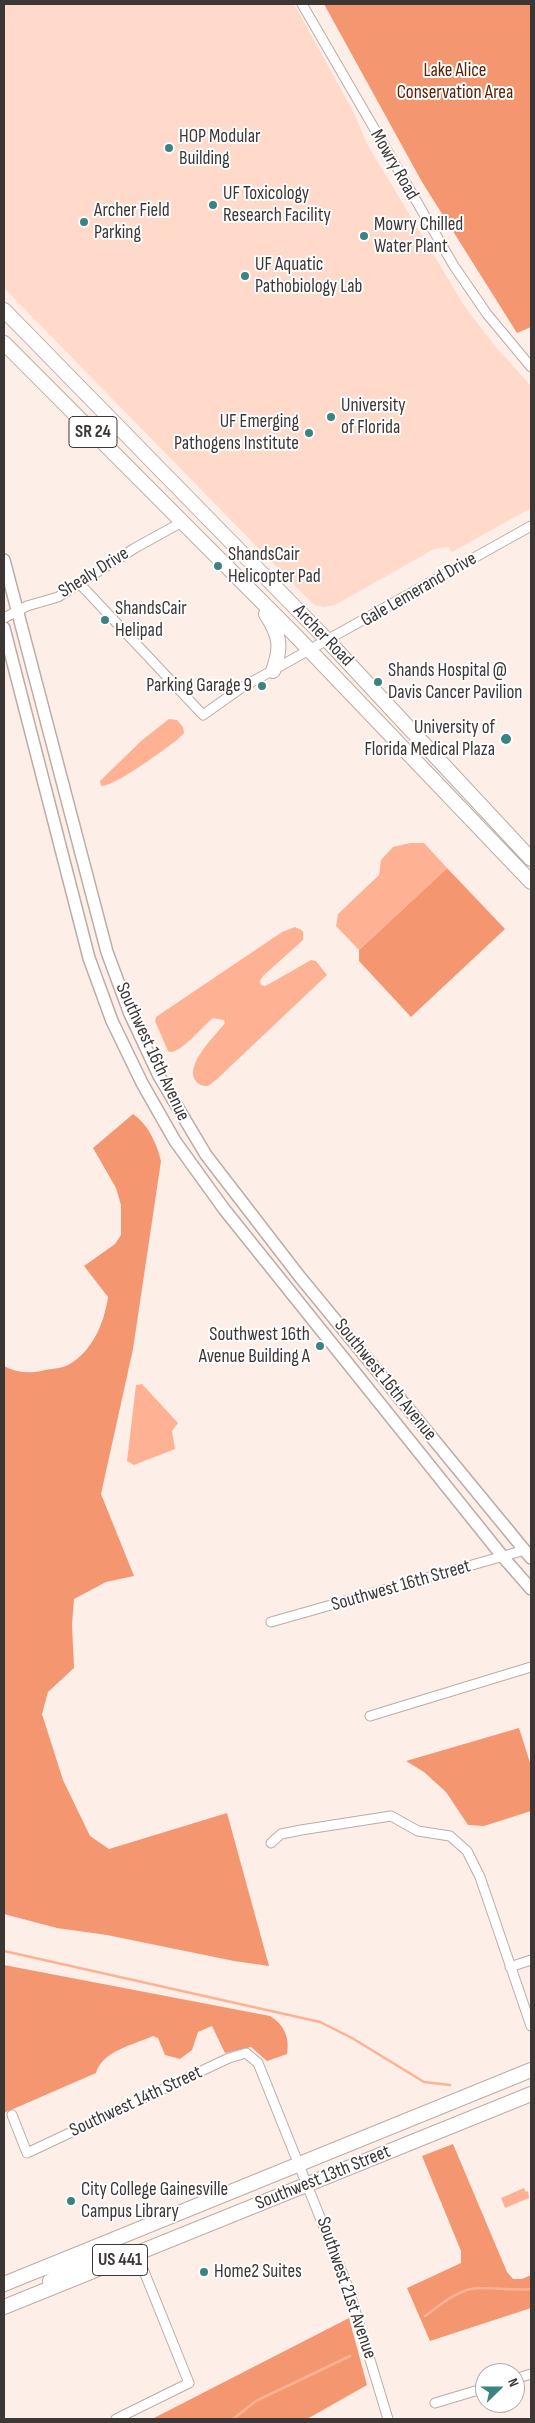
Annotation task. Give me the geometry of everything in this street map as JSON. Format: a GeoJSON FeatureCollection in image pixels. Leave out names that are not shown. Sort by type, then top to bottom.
{"type":"FeatureCollection","features":[{"type":"Feature","properties":{"kind":"main road","name":"Archer Road"},"geometry":{"type":"LineString","coordinates":[[4,310],[328,641],[531,859]]}},
{"type":"Feature","properties":{"kind":"main road","name":"Archer Road"},"geometry":{"type":"LineString","coordinates":[[4,343],[310,651],[531,882]]}},
{"type":"Feature","properties":{"kind":"main road","name":"Southwest 16th Avenue"},"geometry":{"type":"LineString","coordinates":[[4,560],[107,952],[130,1014],[159,1076],[191,1132],[242,1205],[529,1552]]}},
{"type":"Feature","properties":{"kind":"main road"},"geometry":{"type":"LineString","coordinates":[[250,590],[271,621],[277,635],[279,655],[273,671]]}},
{"type":"Feature","properties":{"kind":"main road","name":"Southwest 16th Avenue"},"geometry":{"type":"LineString","coordinates":[[4,628],[89,958],[112,1021],[142,1084],[175,1141],[224,1209],[503,1557],[531,1589]]}},
{"type":"Feature","properties":{"kind":"main road","name":"Southwest 13th Street"},"geometry":{"type":"LineString","coordinates":[[4,2284],[531,2070]]}},
{"type":"Feature","properties":{"kind":"main road","name":"Southwest 13th Street"},"geometry":{"type":"LineString","coordinates":[[4,2308],[38,2293],[139,2259],[308,2184],[531,2094]]}},
{"type":"Feature","properties":{"kind":"main road"},"geometry":{"type":"LineString","coordinates":[[129,2233],[139,2259]]}},
{"type":"Feature","properties":{"kind":"main road"},"geometry":{"type":"LineString","coordinates":[[38,2293],[42,2285],[102,2252],[107,2242]]}},
{"type":"Feature","properties":{"kind":"street","name":"Mowry Road"},"geometry":{"type":"LineString","coordinates":[[302,4],[454,266],[486,314],[531,367]]}},
{"type":"Feature","properties":{"kind":"street","name":"Shealy Drive"},"geometry":{"type":"LineString","coordinates":[[4,618],[28,606],[51,600],[135,548],[182,522]]}},
{"type":"Feature","properties":{"kind":"street","name":"Gale Lemerand Drive"},"geometry":{"type":"LineString","coordinates":[[79,583],[203,715],[241,688],[531,526]]}},
{"type":"Feature","properties":{"kind":"street","name":"Southwest 16th Street"},"geometry":{"type":"LineString","coordinates":[[271,1622],[503,1557],[529,1552]]}},
{"type":"Feature","properties":{"kind":"street"},"geometry":{"type":"LineString","coordinates":[[370,1716],[531,1667]]}},
{"type":"Feature","properties":{"kind":"street"},"geometry":{"type":"LineString","coordinates":[[271,1844],[281,1834],[391,1816],[418,1831],[450,1836],[467,1851],[480,1877],[531,2026]]}},
{"type":"Feature","properties":{"kind":"street"},"geometry":{"type":"LineString","coordinates":[[510,1966],[531,1960]]}},
{"type":"Feature","properties":{"kind":"street","name":"Southwest 14th Street"},"geometry":{"type":"LineString","coordinates":[[12,2115],[28,2153],[229,2058],[246,2053]]}},
{"type":"Feature","properties":{"kind":"street","name":"Southwest 21st Avenue"},"geometry":{"type":"LineString","coordinates":[[246,2053],[258,2063],[348,2287],[388,2419]]}},
{"type":"Feature","properties":{"kind":"street"},"geometry":{"type":"LineString","coordinates":[[116,2419],[189,2383],[139,2259]]}},
{"type":"Feature","properties":{"kind":"street"},"geometry":{"type":"LineString","coordinates":[[436,2404],[475,2391]]}},
{"type":"Feature","properties":{"kind":"shaded area","name":"University of Florida"},"geometry":{"type":"Polygon","coordinates":[[[4,4],[294,4],[355,115],[367,144],[465,307],[495,346],[531,386],[531,508],[452,552],[448,547],[434,549],[335,605],[323,607],[314,605],[4,288],[4,4]]]}},
{"type":"Feature","properties":{"kind":"shaded area"},"geometry":{"type":"Polygon","coordinates":[[[169,719],[177,720],[183,727],[184,733],[177,740],[128,774],[108,785],[101,786],[100,781],[141,741],[169,719]]]}},
{"type":"Feature","properties":{"kind":"shaded area"},"geometry":{"type":"Polygon","coordinates":[[[410,843],[424,843],[447,868],[359,950],[336,926],[338,914],[379,875],[381,860],[393,847],[410,843]]]}},
{"type":"Feature","properties":{"kind":"shaded area"},"geometry":{"type":"Polygon","coordinates":[[[295,927],[303,931],[303,940],[263,976],[260,981],[261,985],[265,986],[271,983],[311,960],[316,961],[327,975],[216,1080],[208,1086],[199,1084],[195,1080],[193,1073],[194,1066],[203,1050],[225,1023],[224,1020],[213,1018],[186,1044],[170,1052],[155,1021],[156,1017],[282,932],[295,927]]]}},
{"type":"Feature","properties":{"kind":"shaded area"},"geometry":{"type":"Polygon","coordinates":[[[142,1384],[178,1423],[172,1431],[175,1449],[134,1465],[127,1461],[136,1385],[142,1384]]]}},
{"type":"Feature","properties":{"kind":"shaded area"},"geometry":{"type":"Polygon","coordinates":[[[524,2188],[526,2192],[528,2191],[529,2198],[505,2208],[501,2198],[524,2188]]]}},
{"type":"Feature","properties":{"kind":"green space","name":"Lake Alice Conservation Area"},"geometry":{"type":"Polygon","coordinates":[[[324,4],[531,4],[531,327],[517,333],[422,182],[324,4]]]}},
{"type":"Feature","properties":{"kind":"green space"},"geometry":{"type":"Polygon","coordinates":[[[447,868],[505,929],[411,1017],[359,961],[359,950],[447,868]]]}},
{"type":"Feature","properties":{"kind":"green space"},"geometry":{"type":"Polygon","coordinates":[[[133,1114],[143,1123],[151,1135],[161,1161],[133,1349],[101,1494],[134,1576],[106,1582],[74,1599],[72,1625],[74,1668],[48,1692],[42,1714],[63,1780],[90,1836],[109,1849],[227,1813],[269,1966],[234,1961],[107,1935],[57,1928],[4,1914],[4,1366],[14,1370],[29,1372],[60,1368],[77,1359],[96,1336],[104,1317],[108,1297],[84,1266],[115,1244],[121,1235],[121,1205],[116,1188],[93,1148],[133,1114]]]}},
{"type":"Feature","properties":{"kind":"green space"},"geometry":{"type":"Polygon","coordinates":[[[519,1728],[531,1766],[531,1811],[484,1826],[468,1825],[446,1792],[424,1772],[406,1761],[519,1728]]]}},
{"type":"Feature","properties":{"kind":"green space"},"geometry":{"type":"Polygon","coordinates":[[[4,1965],[270,2016],[279,2023],[285,2032],[288,2042],[287,2054],[267,2061],[251,2047],[225,2053],[212,2026],[198,2032],[192,2050],[180,2059],[165,2055],[158,2038],[153,2036],[111,2054],[99,2065],[96,2073],[4,2113],[4,1965]]]}},
{"type":"Feature","properties":{"kind":"green space"},"geometry":{"type":"Polygon","coordinates":[[[453,2144],[507,2272],[513,2279],[522,2279],[531,2275],[531,2308],[430,2341],[407,2288],[461,2263],[461,2251],[422,2156],[453,2144]]]}},
{"type":"Feature","properties":{"kind":"green space"},"geometry":{"type":"Polygon","coordinates":[[[349,2318],[367,2385],[307,2419],[152,2419],[349,2318]]]}},
{"type":"Feature","properties":{"kind":"waterway"},"geometry":{"type":"LineString","coordinates":[[4,1951],[320,2022],[352,2038],[424,2082],[450,2085]]}},
{"type":"Feature","properties":{"kind":"waterway"},"geometry":{"type":"LineString","coordinates":[[425,2316],[451,2297],[473,2288],[531,2289]]}},
{"type":"Feature","properties":{"kind":"waterway"},"geometry":{"type":"LineString","coordinates":[[233,2419],[256,2401],[350,2356]]}},
{"type":"Feature","properties":{"kind":"place","name":"HOP Modular Building"},"geometry":{"type":"Point","coordinates":[169,148]}},
{"type":"Feature","properties":{"kind":"place","name":"UF Toxicology Research Facility"},"geometry":{"type":"Point","coordinates":[213,205]}},
{"type":"Feature","properties":{"kind":"place","name":"Archer Field Parking"},"geometry":{"type":"Point","coordinates":[84,222]}},
{"type":"Feature","properties":{"kind":"place","name":"Mowry Chilled Water Plant"},"geometry":{"type":"Point","coordinates":[364,236]}},
{"type":"Feature","properties":{"kind":"place","name":"UF Aquatic Pathobiology Lab"},"geometry":{"type":"Point","coordinates":[245,276]}},
{"type":"Feature","properties":{"kind":"place","name":"University of Florida"},"geometry":{"type":"Point","coordinates":[331,417]}},
{"type":"Feature","properties":{"kind":"place","name":"UF Emerging Pathogens Institute"},"geometry":{"type":"Point","coordinates":[309,433]}},
{"type":"Feature","properties":{"kind":"place","name":"ShandsCair Helicopter Pad"},"geometry":{"type":"Point","coordinates":[218,566]}},
{"type":"Feature","properties":{"kind":"place","name":"ShandsCair Helipad"},"geometry":{"type":"Point","coordinates":[105,620]}},
{"type":"Feature","properties":{"kind":"place","name":"Shands Hospital @ Davis Cancer Pavilion"},"geometry":{"type":"Point","coordinates":[378,682]}},
{"type":"Feature","properties":{"kind":"place","name":"Parking Garage 9"},"geometry":{"type":"Point","coordinates":[262,686]}},
{"type":"Feature","properties":{"kind":"place","name":"University of Florida Medical Plaza"},"geometry":{"type":"Point","coordinates":[506,739]}},
{"type":"Feature","properties":{"kind":"place","name":"Southwest 16th Avenue Building A"},"geometry":{"type":"Point","coordinates":[320,1346]}},
{"type":"Feature","properties":{"kind":"place","name":"City College Gainesville Campus Library"},"geometry":{"type":"Point","coordinates":[71,2201]}},
{"type":"Feature","properties":{"kind":"place","name":"Home2 Suites"},"geometry":{"type":"Point","coordinates":[204,2272]}}]}
